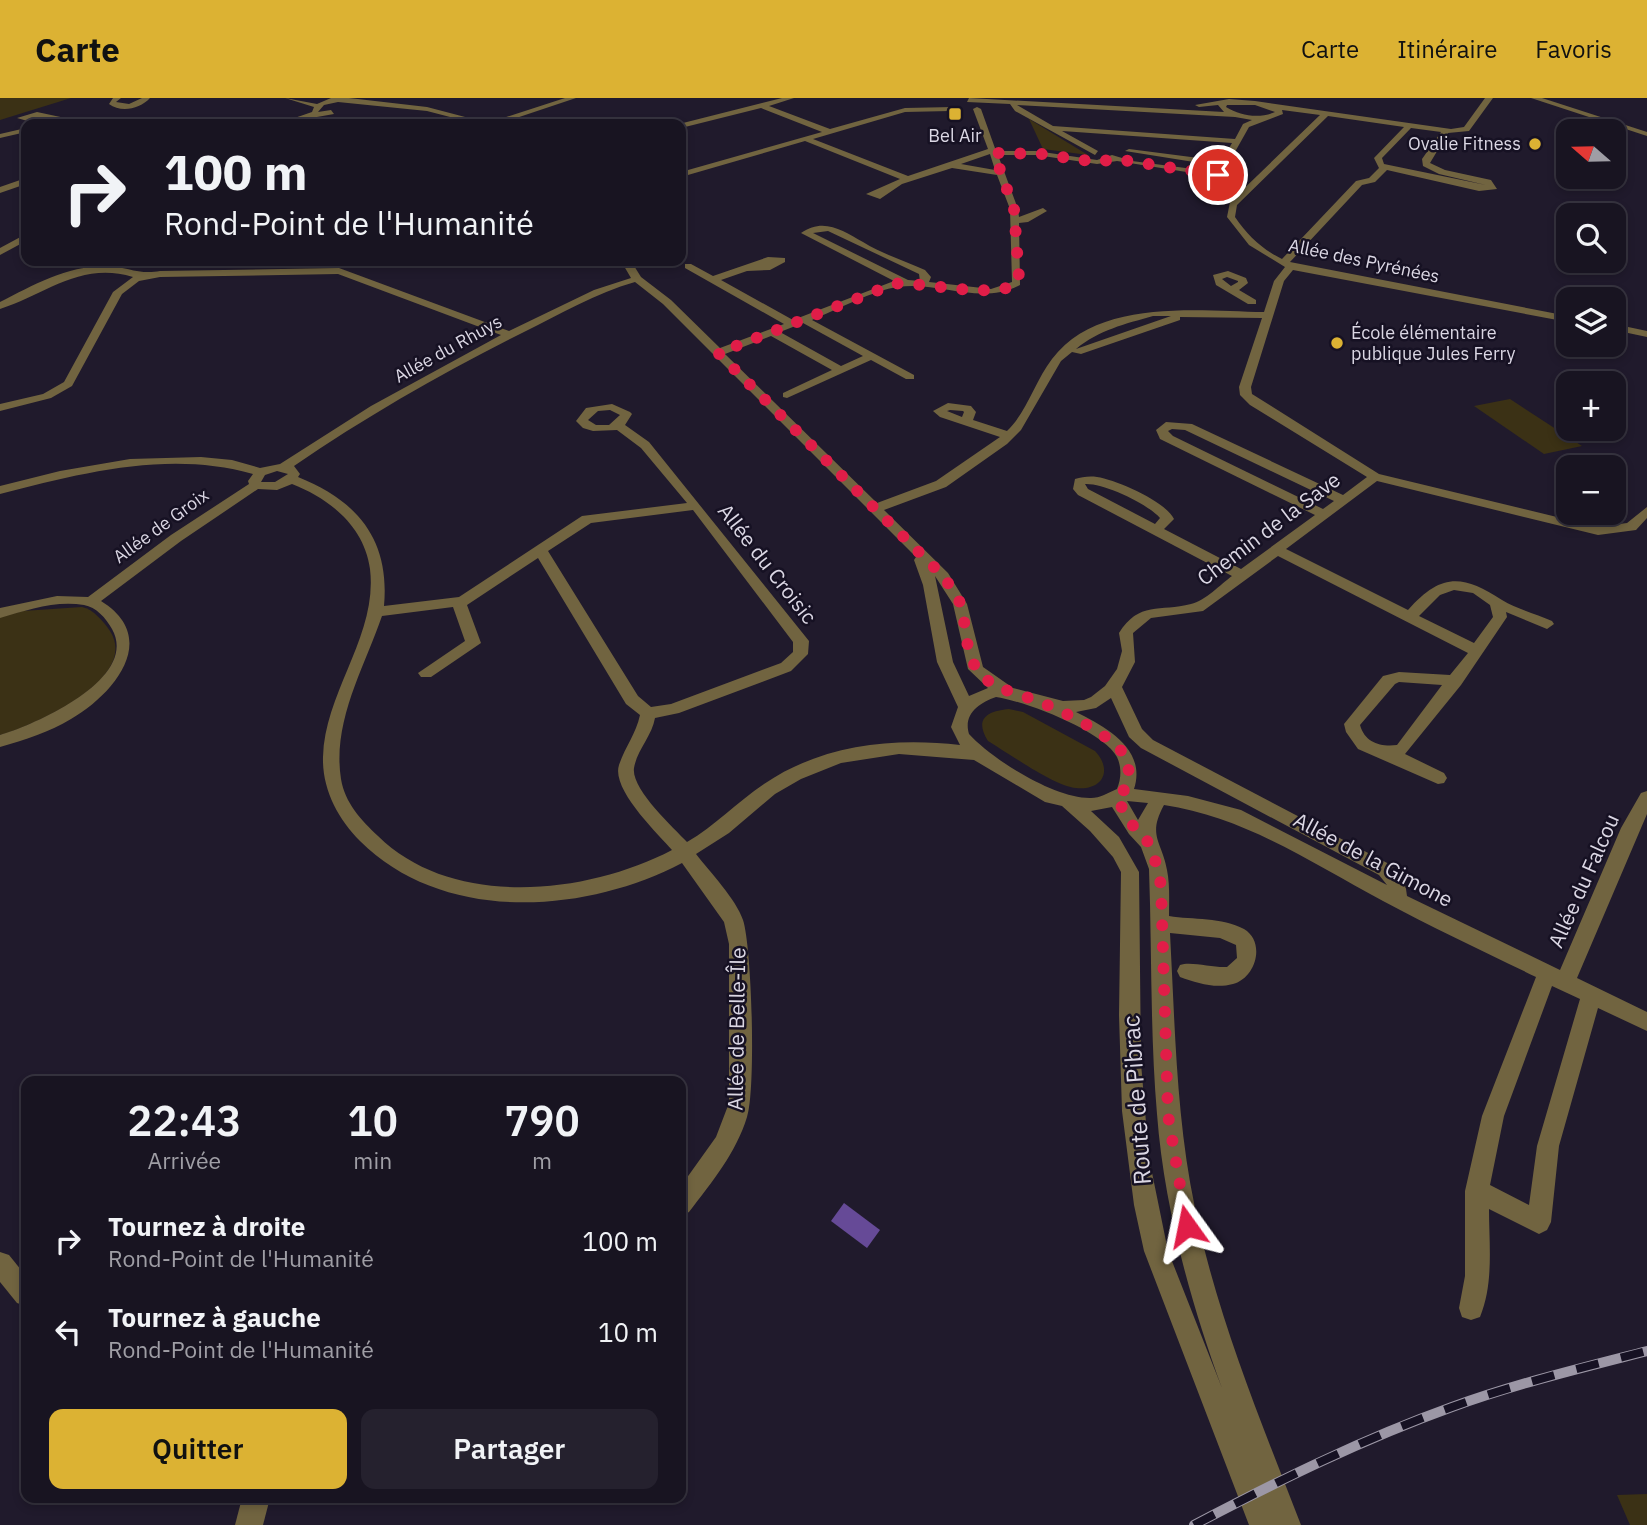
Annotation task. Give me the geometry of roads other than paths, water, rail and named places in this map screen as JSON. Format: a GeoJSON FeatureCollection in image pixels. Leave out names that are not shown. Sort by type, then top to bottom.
{"type":"FeatureCollection","features":[{"type":"Feature","properties":{"kind":"street"},"geometry":{"type":"LineString","coordinates":[[117,98],[112,102],[117,106],[138,105],[146,98]]}},
{"type":"Feature","properties":{"kind":"street"},"geometry":{"type":"LineString","coordinates":[[289,98],[304,101],[341,99],[352,105]]}},
{"type":"Feature","properties":{"kind":"street"},"geometry":{"type":"LineString","coordinates":[[507,119],[572,98]]}},
{"type":"Feature","properties":{"kind":"street"},"geometry":{"type":"LineString","coordinates":[[744,98],[830,132]]}},
{"type":"Feature","properties":{"kind":"street"},"geometry":{"type":"LineString","coordinates":[[686,125],[790,98]]}},
{"type":"Feature","properties":{"kind":"street"},"geometry":{"type":"LineString","coordinates":[[1161,111],[1248,99],[1276,106],[1446,131],[1466,129],[1489,98]]}},
{"type":"Feature","properties":{"kind":"street"},"geometry":{"type":"LineString","coordinates":[[1535,98],[1647,134]]}},
{"type":"Feature","properties":{"kind":"street"},"geometry":{"type":"LineString","coordinates":[[1555,98],[1647,127]]}},
{"type":"Feature","properties":{"kind":"street"},"geometry":{"type":"LineString","coordinates":[[966,99],[1262,118]]}},
{"type":"Feature","properties":{"kind":"street"},"geometry":{"type":"LineString","coordinates":[[718,353],[890,285],[924,283],[987,291],[1013,287],[1019,278],[1015,220],[977,101],[966,99]]}},
{"type":"Feature","properties":{"kind":"street"},"geometry":{"type":"LineString","coordinates":[[304,101],[331,112]]}},
{"type":"Feature","properties":{"kind":"street"},"geometry":{"type":"LineString","coordinates":[[310,115],[327,101]]}},
{"type":"Feature","properties":{"kind":"street"},"geometry":{"type":"LineString","coordinates":[[1229,101],[1223,104],[1222,108],[1237,115],[1246,126]]}},
{"type":"Feature","properties":{"kind":"street"},"geometry":{"type":"LineString","coordinates":[[1014,102],[1015,107],[1078,144],[1215,176],[1220,174],[1223,164],[1246,126],[1262,118],[1276,106]]}},
{"type":"Feature","properties":{"kind":"street"},"geometry":{"type":"LineString","coordinates":[[686,174],[905,110],[956,107],[979,110],[1014,102]]}},
{"type":"Feature","properties":{"kind":"street"},"geometry":{"type":"LineString","coordinates":[[297,119],[352,105],[374,105],[435,110],[467,119]]}},
{"type":"Feature","properties":{"kind":"street","name":"Allée des Pyrénées"},"geometry":{"type":"LineString","coordinates":[[1328,112],[1239,196],[1231,209],[1231,217],[1244,237],[1258,250],[1287,265],[1556,317]]}},
{"type":"Feature","properties":{"kind":"street"},"geometry":{"type":"LineString","coordinates":[[25,119],[21,118],[37,114],[59,119]]}},
{"type":"Feature","properties":{"kind":"street"},"geometry":{"type":"LineString","coordinates":[[1409,125],[1378,158],[1378,163],[1384,168],[1479,188],[1494,187],[1489,182],[1442,172],[1426,164],[1426,159],[1446,131]]}},
{"type":"Feature","properties":{"kind":"street"},"geometry":{"type":"LineString","coordinates":[[1051,128],[1236,141]]}},
{"type":"Feature","properties":{"kind":"street"},"geometry":{"type":"LineString","coordinates":[[0,136],[21,131]]}},
{"type":"Feature","properties":{"kind":"street"},"geometry":{"type":"LineString","coordinates":[[806,139],[910,180]]}},
{"type":"Feature","properties":{"kind":"street"},"geometry":{"type":"LineString","coordinates":[[867,201],[877,197],[870,192],[993,152],[1041,154],[1097,162],[1109,153]]}},
{"type":"Feature","properties":{"kind":"street"},"geometry":{"type":"LineString","coordinates":[[951,165],[1001,173]]}},
{"type":"Feature","properties":{"kind":"street"},"geometry":{"type":"LineString","coordinates":[[1384,168],[1370,181],[1359,183],[1287,265],[1267,315],[1245,387],[1248,398],[1375,477],[1591,530],[1626,529],[1637,523],[1647,511]]}},
{"type":"Feature","properties":{"kind":"street"},"geometry":{"type":"LineString","coordinates":[[0,190],[21,183]]}},
{"type":"Feature","properties":{"kind":"street"},"geometry":{"type":"LineString","coordinates":[[1015,220],[1025,220],[1043,211]]}},
{"type":"Feature","properties":{"kind":"street"},"geometry":{"type":"LineString","coordinates":[[906,283],[806,233],[830,227],[922,272],[926,277],[924,283]]}},
{"type":"Feature","properties":{"kind":"street"},"geometry":{"type":"LineString","coordinates":[[0,240],[21,239]]}},
{"type":"Feature","properties":{"kind":"street"},"geometry":{"type":"LineString","coordinates":[[0,252],[21,240]]}},
{"type":"Feature","properties":{"kind":"street"},"geometry":{"type":"LineString","coordinates":[[836,249],[856,241]]}},
{"type":"Feature","properties":{"kind":"street"},"geometry":{"type":"LineString","coordinates":[[629,266],[638,279],[667,302],[955,591],[976,669],[986,679],[1007,692],[1036,701],[1106,737],[1118,747],[1127,760],[1129,776],[1119,796]]}},
{"type":"Feature","properties":{"kind":"street"},"geometry":{"type":"LineString","coordinates":[[688,266],[910,377]]}},
{"type":"Feature","properties":{"kind":"street"},"geometry":{"type":"LineString","coordinates":[[712,280],[746,268]]}},
{"type":"Feature","properties":{"kind":"street"},"geometry":{"type":"LineString","coordinates":[[0,306],[70,272],[102,269],[130,272],[143,277]]}},
{"type":"Feature","properties":{"kind":"street"},"geometry":{"type":"LineString","coordinates":[[0,408],[47,396],[68,384],[118,292],[143,277],[168,273],[339,271],[510,335]]}},
{"type":"Feature","properties":{"kind":"street","name":"Allée du Rhuys"},"geometry":{"type":"LineString","coordinates":[[287,473],[399,396],[510,335],[603,290],[638,279]]}},
{"type":"Feature","properties":{"kind":"street"},"geometry":{"type":"LineString","coordinates":[[1232,290],[1252,302]]}},
{"type":"Feature","properties":{"kind":"street"},"geometry":{"type":"LineString","coordinates":[[1246,313],[1246,306],[1252,302],[1274,296]]}},
{"type":"Feature","properties":{"kind":"street"},"geometry":{"type":"LineString","coordinates":[[874,509],[941,484],[1009,436],[1052,365],[1097,344],[1191,313],[1267,315]]}},
{"type":"Feature","properties":{"kind":"street"},"geometry":{"type":"LineString","coordinates":[[1626,330],[1647,334]]}},
{"type":"Feature","properties":{"kind":"street"},"geometry":{"type":"LineString","coordinates":[[773,333],[841,370]]}},
{"type":"Feature","properties":{"kind":"street"},"geometry":{"type":"LineString","coordinates":[[787,395],[871,356]]}},
{"type":"Feature","properties":{"kind":"street"},"geometry":{"type":"LineString","coordinates":[[966,422],[1009,436]]}},
{"type":"Feature","properties":{"kind":"street","name":"Allée du Croisic"},"geometry":{"type":"LineString","coordinates":[[618,425],[645,445],[801,641],[801,651],[786,667],[673,709],[648,713]]}},
{"type":"Feature","properties":{"kind":"street"},"geometry":{"type":"LineString","coordinates":[[1323,514],[1169,439],[1164,436],[1162,430],[1170,425],[1188,428],[1343,500]]}},
{"type":"Feature","properties":{"kind":"street"},"geometry":{"type":"LineString","coordinates":[[0,490],[78,471],[149,462],[227,464],[273,487],[287,473]]}},
{"type":"Feature","properties":{"kind":"street"},"geometry":{"type":"LineString","coordinates":[[258,478],[287,473],[328,497],[361,526],[374,551],[379,569],[376,612],[332,736],[333,779],[349,817],[373,845],[390,858],[433,879],[458,886],[509,893],[534,894],[597,886],[655,867],[685,853],[719,832],[770,789],[798,773],[851,755],[912,748],[978,754]]}},
{"type":"Feature","properties":{"kind":"street","name":"Chemin de la Save"},"geometry":{"type":"LineString","coordinates":[[1036,701],[1065,705],[1091,704],[1114,687],[1123,674],[1129,653],[1126,633],[1137,620],[1153,612],[1198,608],[1375,477]]}},
{"type":"Feature","properties":{"kind":"street","name":"Allée de Groix"},"geometry":{"type":"LineString","coordinates":[[90,602],[258,478]]}},
{"type":"Feature","properties":{"kind":"street"},"geometry":{"type":"LineString","coordinates":[[1156,530],[1165,523],[1164,513],[1101,481],[1089,478],[1079,482],[1079,489],[1083,492],[1243,576]]}},
{"type":"Feature","properties":{"kind":"street","name":"Allée du Croisic"},"geometry":{"type":"LineString","coordinates":[[376,612],[459,603],[574,526],[593,517],[696,506]]}},
{"type":"Feature","properties":{"kind":"street"},"geometry":{"type":"LineString","coordinates":[[540,550],[632,700],[648,713],[645,730],[626,767],[626,775],[634,794],[685,853]]}},
{"type":"Feature","properties":{"kind":"street"},"geometry":{"type":"LineString","coordinates":[[1277,550],[1477,651]]}},
{"type":"Feature","properties":{"kind":"street"},"geometry":{"type":"LineString","coordinates":[[918,554],[934,592],[944,661],[961,690],[966,707]]}},
{"type":"Feature","properties":{"kind":"street"},"geometry":{"type":"LineString","coordinates":[[1409,617],[1436,592],[1449,586],[1476,590],[1497,603],[1547,624]]}},
{"type":"Feature","properties":{"kind":"street"},"geometry":{"type":"LineString","coordinates":[[0,613],[36,605],[90,602],[104,610],[121,629],[122,650],[112,674],[88,698],[62,716],[0,741]]}},
{"type":"Feature","properties":{"kind":"street"},"geometry":{"type":"LineString","coordinates":[[426,673],[473,643],[459,603]]}},
{"type":"Feature","properties":{"kind":"street"},"geometry":{"type":"LineString","coordinates":[[1386,752],[1403,749],[1455,681],[1500,617],[1497,603]]}},
{"type":"Feature","properties":{"kind":"street"},"geometry":{"type":"LineString","coordinates":[[1438,778],[1386,752],[1364,745],[1355,737],[1352,727],[1353,722],[1385,682],[1399,677],[1455,681]]}},
{"type":"Feature","properties":{"kind":"street"},"geometry":{"type":"LineString","coordinates":[[1114,687],[1135,733],[1147,744],[1385,870],[1396,882],[1398,900]]}},
{"type":"Feature","properties":{"kind":"street"},"geometry":{"type":"LineString","coordinates":[[1007,692],[984,694],[966,707],[959,727],[962,737],[978,754],[1051,797],[1069,803]]}},
{"type":"Feature","properties":{"kind":"street"},"geometry":{"type":"LineString","coordinates":[[912,748],[959,727]]}},
{"type":"Feature","properties":{"kind":"street","name":"Allée de la Gimone"},"geometry":{"type":"LineString","coordinates":[[1069,803],[1104,803],[1119,796],[1160,797],[1231,813],[1398,900],[1647,1022]]}},
{"type":"Feature","properties":{"kind":"street","name":"Route de Pibrac"},"geometry":{"type":"LineString","coordinates":[[1119,796],[1135,829],[1149,843],[1158,869],[1168,1115],[1183,1208],[1196,1263],[1228,1367],[1287,1525]]}},
{"type":"Feature","properties":{"kind":"street"},"geometry":{"type":"LineString","coordinates":[[1149,843],[1146,822],[1160,797]]}},
{"type":"Feature","properties":{"kind":"street","name":"Allée du Falcou"},"geometry":{"type":"LineString","coordinates":[[1471,1308],[1478,1276],[1477,1192],[1493,1116],[1509,1069],[1647,798]]}},
{"type":"Feature","properties":{"kind":"street","name":"Route de Pibrac"},"geometry":{"type":"LineString","coordinates":[[1069,803],[1113,842],[1126,860],[1130,872],[1130,1055],[1144,1204],[1160,1263],[1263,1525]]}},
{"type":"Feature","properties":{"kind":"street","name":"Allée de Belle-Île"},"geometry":{"type":"LineString","coordinates":[[685,853],[733,919],[737,930],[740,1103],[729,1138],[686,1198]]}},
{"type":"Feature","properties":{"kind":"street"},"geometry":{"type":"LineString","coordinates":[[1162,923],[1224,930],[1240,938],[1245,944],[1248,952],[1246,960],[1231,976],[1210,976],[1187,971]]}},
{"type":"Feature","properties":{"kind":"street"},"geometry":{"type":"LineString","coordinates":[[1477,1192],[1539,1222],[1549,1146],[1591,996]]}},
{"type":"Feature","properties":{"kind":"street"},"geometry":{"type":"LineString","coordinates":[[0,1264],[21,1288]]}},
{"type":"Feature","properties":{"kind":"street"},"geometry":{"type":"LineString","coordinates":[[249,1525],[255,1503]]}},
{"type":"Feature","properties":{"kind":"railway"},"geometry":{"type":"LineString","coordinates":[[1194,1525],[1257,1492],[1419,1419],[1524,1384],[1647,1351]]}},
{"type":"Feature","properties":{"kind":"place","name":"Bel Air"},"geometry":{"type":"Point","coordinates":[955,114]}},
{"type":"Feature","properties":{"kind":"place","name":"Ovalie Fitness"},"geometry":{"type":"Point","coordinates":[1535,144]}},
{"type":"Feature","properties":{"kind":"place","name":"École élémentaire publique Jules Ferry"},"geometry":{"type":"Point","coordinates":[1337,343]}}]}
